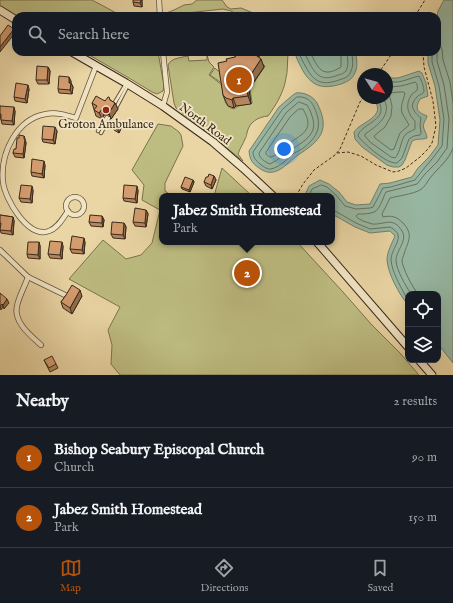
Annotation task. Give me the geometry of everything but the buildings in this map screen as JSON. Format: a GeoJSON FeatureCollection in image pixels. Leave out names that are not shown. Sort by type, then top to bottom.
{"type":"FeatureCollection","features":[{"type":"Feature","properties":{"kind":"main road"},"geometry":{"type":"LineString","coordinates":[[0,10],[12,18]]}},
{"type":"Feature","properties":{"kind":"main road"},"geometry":{"type":"LineString","coordinates":[[79,56],[163,106]]}},
{"type":"Feature","properties":{"kind":"main road","name":"North Road"},"geometry":{"type":"LineString","coordinates":[[163,106],[213,142],[270,193]]}},
{"type":"Feature","properties":{"kind":"main road"},"geometry":{"type":"LineString","coordinates":[[320,245],[405,344]]}},
{"type":"Feature","properties":{"kind":"main road"},"geometry":{"type":"LineString","coordinates":[[422,363],[432,375]]}},
{"type":"Feature","properties":{"kind":"street"},"geometry":{"type":"LineString","coordinates":[[159,0],[160,12]]}},
{"type":"Feature","properties":{"kind":"street","name":"North Road"},"geometry":{"type":"LineString","coordinates":[[163,56],[167,92],[163,106]]}},
{"type":"Feature","properties":{"kind":"street"},"geometry":{"type":"LineString","coordinates":[[68,211],[58,224],[50,231],[44,232],[31,228],[14,209],[7,197],[3,183],[3,162],[5,153],[16,132],[26,122],[39,115],[55,113],[76,118],[96,66]]}},
{"type":"Feature","properties":{"kind":"street"},"geometry":{"type":"LineString","coordinates":[[71,198],[79,198],[83,202],[84,208],[81,213],[73,215],[68,211],[66,206],[68,200],[71,198]]}},
{"type":"Feature","properties":{"kind":"street"},"geometry":{"type":"LineString","coordinates":[[0,250],[28,277],[67,296]]}},
{"type":"Feature","properties":{"kind":"street"},"geometry":{"type":"LineString","coordinates":[[28,277],[16,308],[18,318],[25,330],[41,345]]}},
{"type":"Feature","properties":{"kind":"lane"},"geometry":{"type":"LineString","coordinates":[[115,105],[128,84]]}},
{"type":"Feature","properties":{"kind":"lane"},"geometry":{"type":"LineString","coordinates":[[99,132],[108,117]]}},
{"type":"Feature","properties":{"kind":"path"},"geometry":{"type":"LineString","coordinates":[[418,12],[425,0]]}},
{"type":"Feature","properties":{"kind":"path"},"geometry":{"type":"LineString","coordinates":[[382,68],[389,56]]}},
{"type":"Feature","properties":{"kind":"path"},"geometry":{"type":"LineString","coordinates":[[337,153],[348,152],[360,156],[376,166],[393,172],[409,166],[428,149],[432,143],[436,126],[433,101],[424,67],[423,56]]}},
{"type":"Feature","properties":{"kind":"path"},"geometry":{"type":"LineString","coordinates":[[299,193],[303,184],[314,170],[337,153],[340,149],[359,104]]}},
{"type":"Feature","properties":{"kind":"path"},"geometry":{"type":"LineString","coordinates":[[90,127],[94,120]]}},
{"type":"Feature","properties":{"kind":"shaded area"},"geometry":{"type":"Polygon","coordinates":[[[0,0],[92,0],[114,12],[12,12],[12,14],[0,10],[0,0]]]}},
{"type":"Feature","properties":{"kind":"shaded area"},"geometry":{"type":"Polygon","coordinates":[[[197,0],[222,0],[227,7],[231,9],[241,8],[251,12],[233,12],[223,9],[196,12],[169,12],[184,5],[192,4],[197,0]]]}},
{"type":"Feature","properties":{"kind":"shaded area"},"geometry":{"type":"Polygon","coordinates":[[[91,56],[159,56],[164,86],[163,91],[157,94],[91,56]]]}},
{"type":"Feature","properties":{"kind":"shaded area"},"geometry":{"type":"Polygon","coordinates":[[[187,56],[189,61],[207,60],[207,56],[209,62],[214,67],[209,75],[222,85],[226,103],[230,108],[234,109],[238,106],[252,103],[250,89],[265,66],[257,60],[259,56],[288,56],[287,75],[282,93],[268,116],[257,119],[248,129],[238,154],[243,161],[176,108],[168,65],[173,60],[187,56]]]}},
{"type":"Feature","properties":{"kind":"shaded area"},"geometry":{"type":"Polygon","coordinates":[[[215,68],[219,71],[223,84],[210,75],[215,68]]]}},
{"type":"Feature","properties":{"kind":"shaded area"},"geometry":{"type":"Polygon","coordinates":[[[158,124],[171,126],[181,135],[183,146],[165,183],[165,191],[168,193],[159,193],[159,209],[142,200],[144,185],[132,170],[158,124]]]}},
{"type":"Feature","properties":{"kind":"shaded area"},"geometry":{"type":"Polygon","coordinates":[[[222,168],[249,193],[215,193],[222,168]]]}},
{"type":"Feature","properties":{"kind":"shaded area"},"geometry":{"type":"Polygon","coordinates":[[[159,214],[159,245],[300,245],[371,324],[400,353],[405,359],[405,363],[409,363],[419,375],[120,375],[111,364],[112,345],[108,330],[120,307],[69,279],[103,240],[126,259],[141,255],[152,243],[159,214]]]}},
{"type":"Feature","properties":{"kind":"water"},"geometry":{"type":"Polygon","coordinates":[[[444,0],[453,0],[453,363],[441,348],[441,291],[405,291],[405,301],[394,284],[389,271],[387,257],[395,236],[390,231],[370,233],[355,227],[335,216],[335,193],[306,193],[309,186],[320,180],[329,184],[339,192],[347,202],[356,205],[370,204],[380,184],[412,177],[438,145],[440,120],[435,86],[428,63],[428,56],[441,56],[441,12],[438,12],[444,0]]]}},
{"type":"Feature","properties":{"kind":"water"},"geometry":{"type":"Polygon","coordinates":[[[296,56],[356,56],[357,63],[355,73],[352,78],[344,83],[328,87],[313,83],[305,75],[296,56]]]}},
{"type":"Feature","properties":{"kind":"water"},"geometry":{"type":"Polygon","coordinates":[[[419,71],[422,73],[426,83],[428,96],[420,99],[417,108],[419,112],[427,116],[423,125],[427,138],[412,141],[402,165],[399,167],[393,167],[387,165],[362,147],[355,139],[354,132],[375,115],[378,109],[376,104],[393,104],[393,78],[398,78],[419,71]]]}},
{"type":"Feature","properties":{"kind":"water"},"geometry":{"type":"Polygon","coordinates":[[[296,93],[308,95],[317,103],[323,121],[321,134],[312,145],[285,166],[275,172],[265,171],[253,163],[249,151],[279,107],[296,93]]]}},
{"type":"Feature","properties":{"kind":"place","name":"Bishop Seabury Episcopal Church"},"geometry":{"type":"Point","coordinates":[239,80]}},
{"type":"Feature","properties":{"kind":"place","name":"Groton Ambulance"},"geometry":{"type":"Point","coordinates":[106,110]}},
{"type":"Feature","properties":{"kind":"place","name":"Jabez Smith Homestead"},"geometry":{"type":"Point","coordinates":[247,273]}}]}
